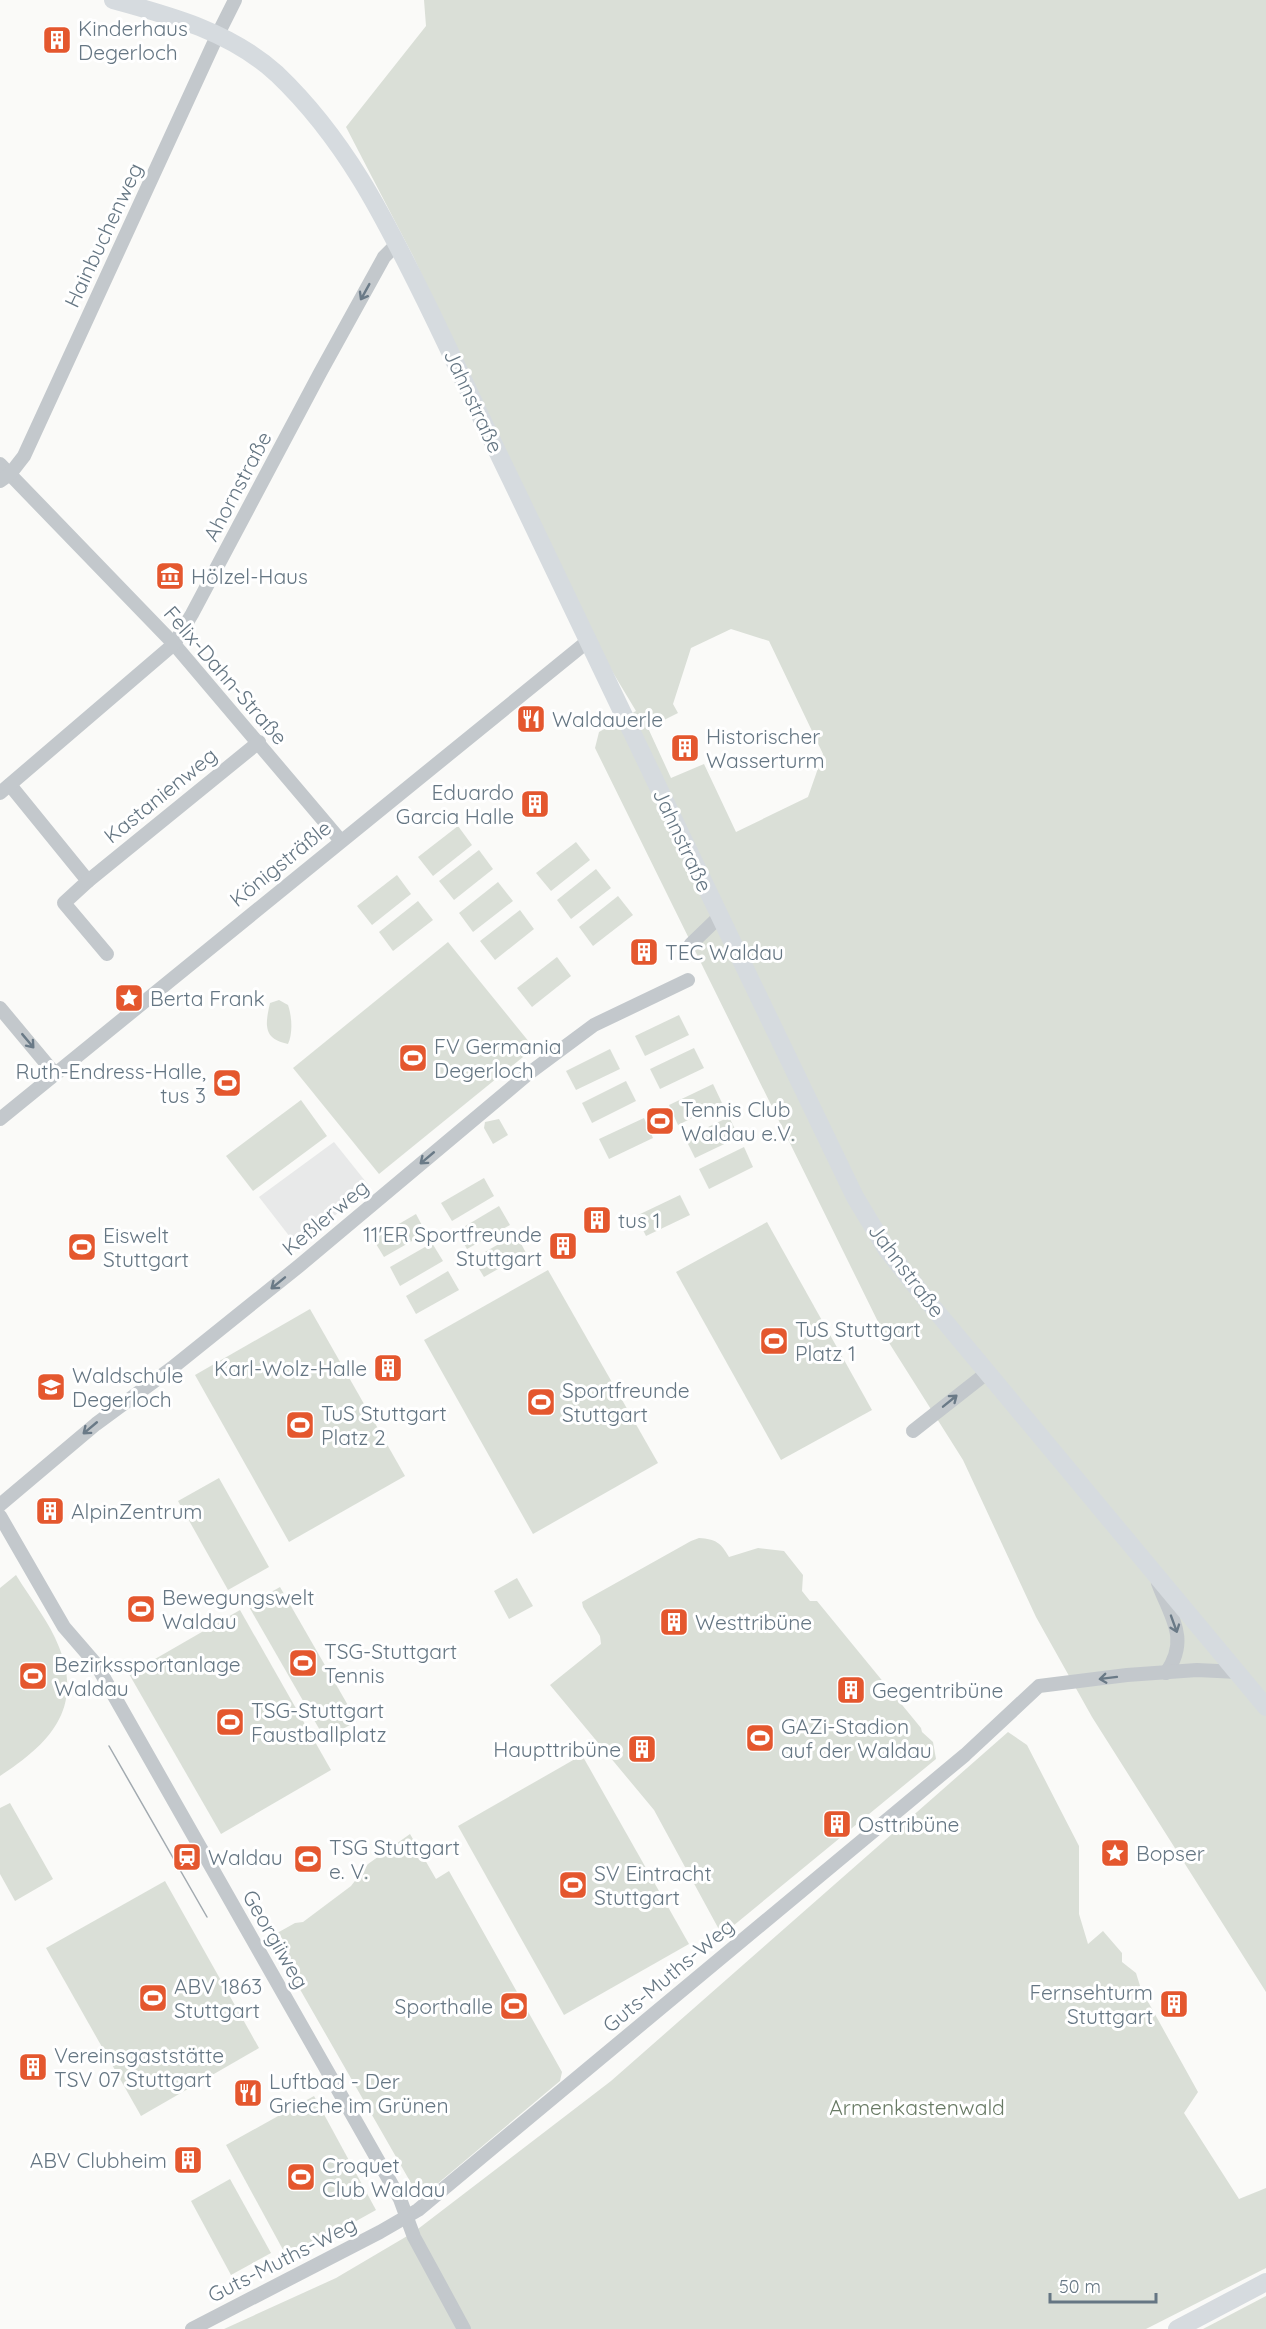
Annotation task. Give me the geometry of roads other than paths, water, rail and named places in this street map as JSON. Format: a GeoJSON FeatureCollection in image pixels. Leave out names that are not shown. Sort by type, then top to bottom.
{"type":"FeatureCollection","features":[{"type":"Feature","properties":{"kind":"main road","name":"Jahnstraße"},"geometry":{"type":"LineString","coordinates":[[113,0],[185,21],[218,34],[249,52],[275,73],[325,127],[362,178],[397,244],[855,1197],[887,1250],[1266,1707]]}},
{"type":"Feature","properties":{"kind":"main road"},"geometry":{"type":"LineString","coordinates":[[1177,2329],[1266,2282]]}},
{"type":"Feature","properties":{"kind":"street","name":"Hainbuchenweg"},"geometry":{"type":"LineString","coordinates":[[5,478],[24,456],[235,0]]}},
{"type":"Feature","properties":{"kind":"street","name":"Ahornstraße"},"geometry":{"type":"LineString","coordinates":[[5,789],[174,644],[384,257],[397,244]]}},
{"type":"Feature","properties":{"kind":"street","name":"Felix-Dahn-Straße"},"geometry":{"type":"LineString","coordinates":[[0,464],[5,478],[174,644],[341,841]]}},
{"type":"Feature","properties":{"kind":"street","name":"Königsträßle"},"geometry":{"type":"LineString","coordinates":[[0,1119],[588,641]]}},
{"type":"Feature","properties":{"kind":"street","name":"Kastanienweg"},"geometry":{"type":"LineString","coordinates":[[107,954],[64,903],[259,742]]}},
{"type":"Feature","properties":{"kind":"street"},"geometry":{"type":"LineString","coordinates":[[5,789],[88,881]]}},
{"type":"Feature","properties":{"kind":"street"},"geometry":{"type":"LineString","coordinates":[[684,956],[691,944],[719,917]]}},
{"type":"Feature","properties":{"kind":"street","name":"Keßlerweg"},"geometry":{"type":"LineString","coordinates":[[0,1505],[96,1424],[172,1368],[299,1266],[528,1074],[594,1025],[688,980]]}},
{"type":"Feature","properties":{"kind":"street"},"geometry":{"type":"LineString","coordinates":[[0,1008],[55,1074]]}},
{"type":"Feature","properties":{"kind":"street"},"geometry":{"type":"LineString","coordinates":[[913,1431],[988,1372]]}},
{"type":"Feature","properties":{"kind":"street","name":"Georgiiweg"},"geometry":{"type":"LineString","coordinates":[[0,1516],[64,1627],[96,1664],[400,2199],[414,2237],[464,2329]]}},
{"type":"Feature","properties":{"kind":"street"},"geometry":{"type":"LineString","coordinates":[[1155,1574],[1177,1629],[1179,1646],[1175,1660],[1166,1673]]}},
{"type":"Feature","properties":{"kind":"street","name":"Guts-Muths-Weg"},"geometry":{"type":"LineString","coordinates":[[192,2329],[407,2218],[965,1755],[1039,1686],[1197,1670],[1238,1672]]}},
{"type":"Feature","properties":{"kind":"tram line"},"geometry":{"type":"LineString","coordinates":[[109,1746],[207,1917]]}},
{"type":"Feature","properties":{"kind":"place","name":"Kinderhaus Degerloch"},"geometry":{"type":"Point","coordinates":[57,40]}},
{"type":"Feature","properties":{"kind":"place","name":"Hölzel-Haus"},"geometry":{"type":"Point","coordinates":[170,576]}},
{"type":"Feature","properties":{"kind":"place","name":"Waldauerle"},"geometry":{"type":"Point","coordinates":[531,719]}},
{"type":"Feature","properties":{"kind":"place","name":"Historischer Wasserturm"},"geometry":{"type":"Point","coordinates":[685,748]}},
{"type":"Feature","properties":{"kind":"place","name":"Eduardo Garcia Halle"},"geometry":{"type":"Point","coordinates":[535,804]}},
{"type":"Feature","properties":{"kind":"place","name":"TEC Waldau"},"geometry":{"type":"Point","coordinates":[644,952]}},
{"type":"Feature","properties":{"kind":"place","name":"Berta Frank"},"geometry":{"type":"Point","coordinates":[129,998]}},
{"type":"Feature","properties":{"kind":"place","name":"FV Germania Degerloch"},"geometry":{"type":"Point","coordinates":[413,1058]}},
{"type":"Feature","properties":{"kind":"place","name":"Ruth-Endress-Halle, tus 3"},"geometry":{"type":"Point","coordinates":[227,1083]}},
{"type":"Feature","properties":{"kind":"place","name":"Tennis Club Waldau e.V."},"geometry":{"type":"Point","coordinates":[660,1121]}},
{"type":"Feature","properties":{"kind":"place","name":"tus 1"},"geometry":{"type":"Point","coordinates":[597,1220]}},
{"type":"Feature","properties":{"kind":"place","name":"11'ER Sportfreunde Stuttgart"},"geometry":{"type":"Point","coordinates":[563,1246]}},
{"type":"Feature","properties":{"kind":"place","name":"Eiswelt Stuttgart"},"geometry":{"type":"Point","coordinates":[82,1247]}},
{"type":"Feature","properties":{"kind":"place","name":"TuS Stuttgart Platz 1"},"geometry":{"type":"Point","coordinates":[774,1341]}},
{"type":"Feature","properties":{"kind":"place","name":"Karl-Wolz-Halle"},"geometry":{"type":"Point","coordinates":[388,1368]}},
{"type":"Feature","properties":{"kind":"place","name":"Waldschule Degerloch"},"geometry":{"type":"Point","coordinates":[51,1387]}},
{"type":"Feature","properties":{"kind":"place","name":"Sportfreunde Stuttgart"},"geometry":{"type":"Point","coordinates":[541,1402]}},
{"type":"Feature","properties":{"kind":"place","name":"TuS Stuttgart Platz 2"},"geometry":{"type":"Point","coordinates":[300,1425]}},
{"type":"Feature","properties":{"kind":"place","name":"AlpinZentrum"},"geometry":{"type":"Point","coordinates":[50,1511]}},
{"type":"Feature","properties":{"kind":"place","name":"Bewegungswelt Waldau"},"geometry":{"type":"Point","coordinates":[141,1609]}},
{"type":"Feature","properties":{"kind":"place","name":"Westtribüne"},"geometry":{"type":"Point","coordinates":[674,1622]}},
{"type":"Feature","properties":{"kind":"place","name":"TSG-Stuttgart Tennis"},"geometry":{"type":"Point","coordinates":[303,1663]}},
{"type":"Feature","properties":{"kind":"place","name":"Bezirkssportanlage Waldau"},"geometry":{"type":"Point","coordinates":[33,1676]}},
{"type":"Feature","properties":{"kind":"place","name":"Gegentribüne"},"geometry":{"type":"Point","coordinates":[851,1690]}},
{"type":"Feature","properties":{"kind":"place","name":"TSG-Stuttgart Faustballplatz"},"geometry":{"type":"Point","coordinates":[230,1722]}},
{"type":"Feature","properties":{"kind":"place","name":"GAZi-Stadion auf der Waldau"},"geometry":{"type":"Point","coordinates":[760,1738]}},
{"type":"Feature","properties":{"kind":"place","name":"Haupttribüne"},"geometry":{"type":"Point","coordinates":[642,1749]}},
{"type":"Feature","properties":{"kind":"place","name":"Osttribüne"},"geometry":{"type":"Point","coordinates":[837,1824]}},
{"type":"Feature","properties":{"kind":"place","name":"Bopser"},"geometry":{"type":"Point","coordinates":[1115,1853]}},
{"type":"Feature","properties":{"kind":"place","name":"Waldau"},"geometry":{"type":"Point","coordinates":[187,1857]}},
{"type":"Feature","properties":{"kind":"place","name":"TSG Stuttgart e. V."},"geometry":{"type":"Point","coordinates":[308,1859]}},
{"type":"Feature","properties":{"kind":"place","name":"SV Eintracht Stuttgart"},"geometry":{"type":"Point","coordinates":[573,1885]}},
{"type":"Feature","properties":{"kind":"place","name":"ABV 1863 Stuttgart"},"geometry":{"type":"Point","coordinates":[153,1998]}},
{"type":"Feature","properties":{"kind":"place","name":"Fernsehturm Stuttgart"},"geometry":{"type":"Point","coordinates":[1174,2004]}},
{"type":"Feature","properties":{"kind":"place","name":"Sporthalle"},"geometry":{"type":"Point","coordinates":[514,2006]}},
{"type":"Feature","properties":{"kind":"place","name":"Vereinsgaststätte TSV 07 Stuttgart"},"geometry":{"type":"Point","coordinates":[33,2067]}},
{"type":"Feature","properties":{"kind":"place","name":"Luftbad - Der Grieche im Grünen"},"geometry":{"type":"Point","coordinates":[248,2093]}},
{"type":"Feature","properties":{"kind":"place","name":"ABV Clubheim"},"geometry":{"type":"Point","coordinates":[188,2160]}},
{"type":"Feature","properties":{"kind":"place","name":"Croquet Club Waldau"},"geometry":{"type":"Point","coordinates":[301,2177]}},
{"type":"Feature","properties":{"kind":"park label","name":"Armenkastenwald"},"geometry":{"type":"Point","coordinates":[917,2107]}}]}
